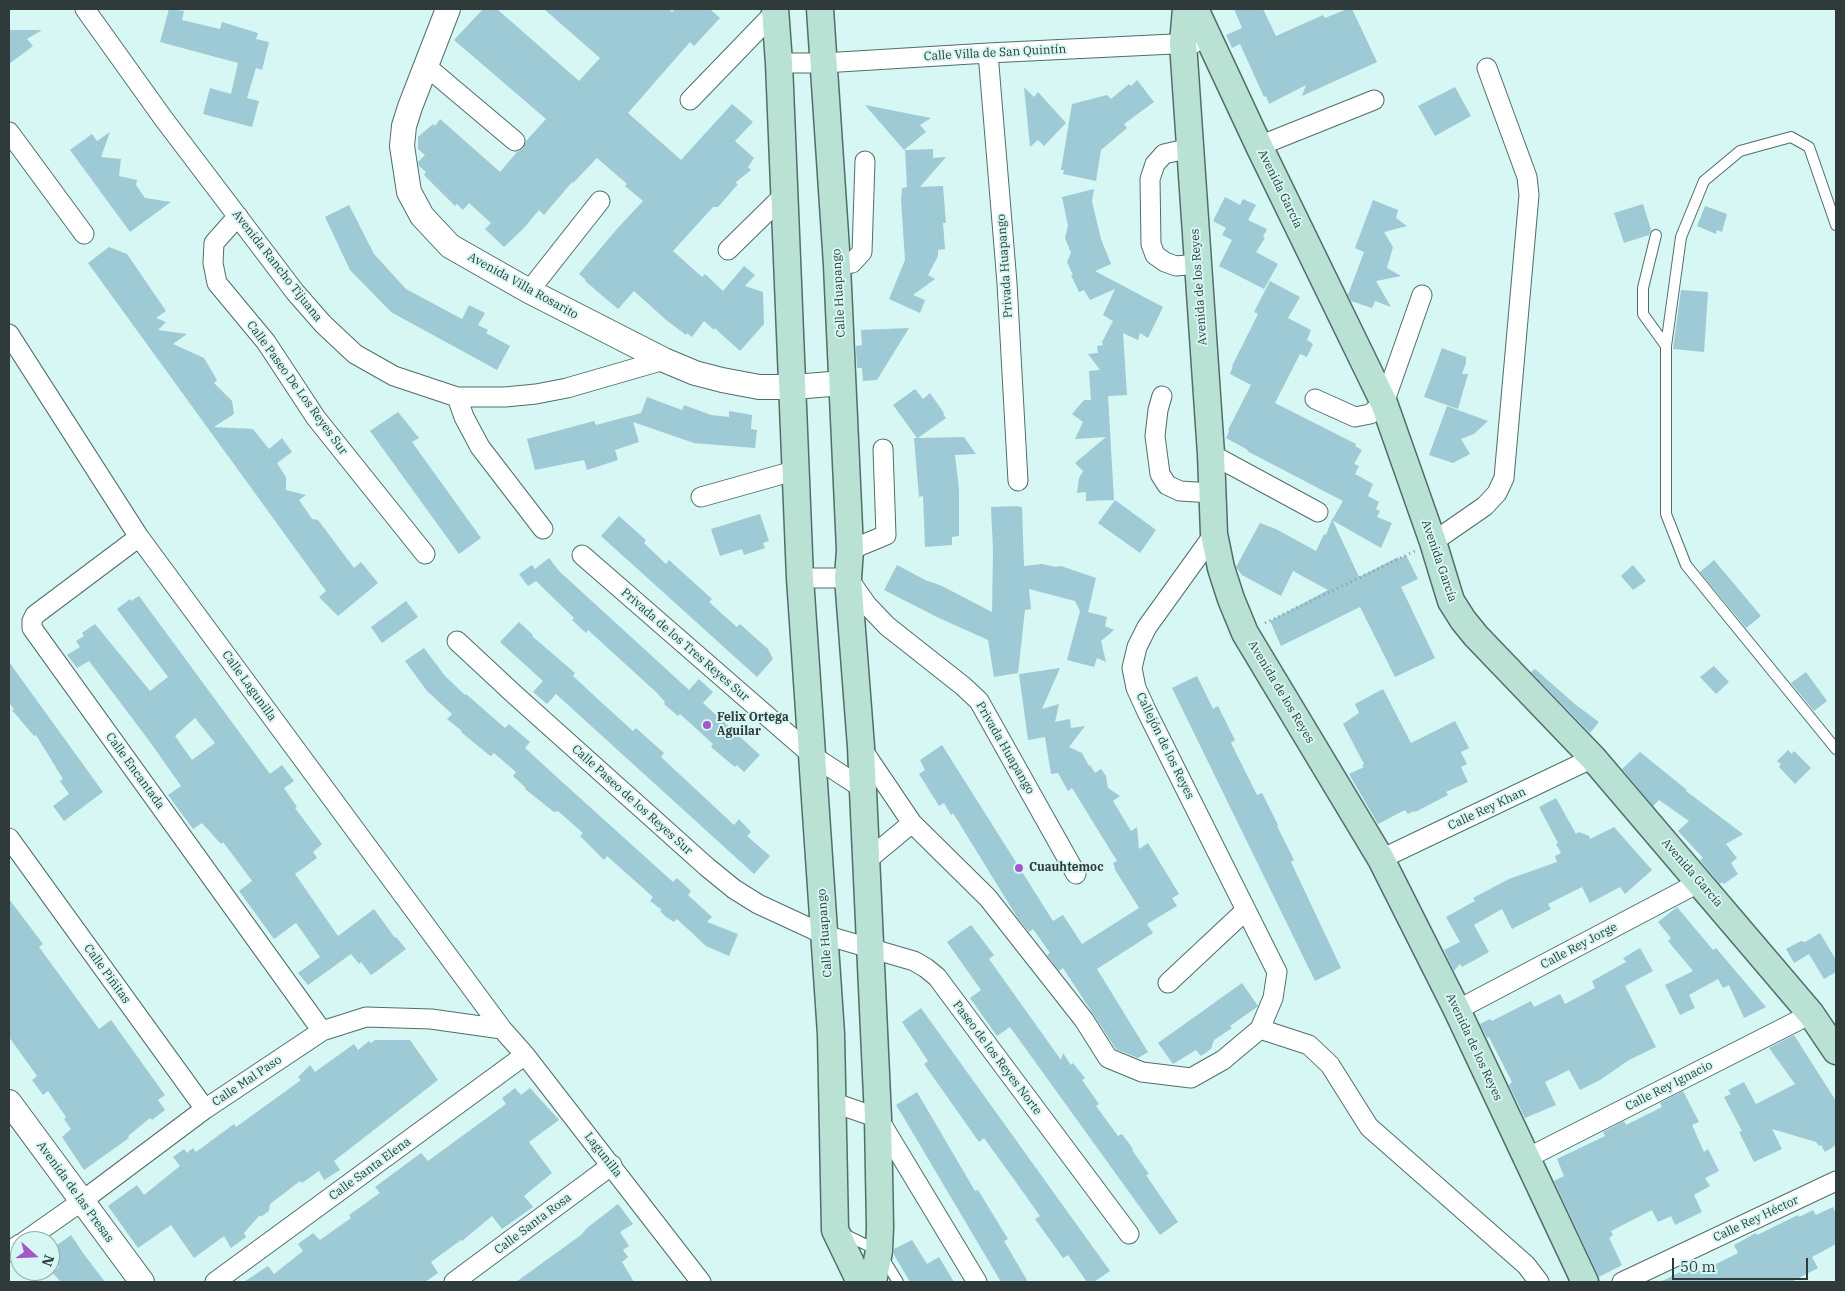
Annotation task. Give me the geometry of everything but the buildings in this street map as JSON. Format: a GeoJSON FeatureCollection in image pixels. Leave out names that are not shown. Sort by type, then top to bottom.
{"type":"FeatureCollection","features":[{"type":"Feature","properties":{"kind":"main road","name":"Calle Huapango"},"geometry":{"type":"LineString","coordinates":[[820,9],[837,265],[850,550],[848,578],[860,747],[878,1118],[880,1227],[879,1251],[873,1282]]}},
{"type":"Feature","properties":{"kind":"main road"},"geometry":{"type":"LineString","coordinates":[[1183,43],[1186,9]]}},
{"type":"Feature","properties":{"kind":"main road","name":"Avenida García"},"geometry":{"type":"LineString","coordinates":[[1195,9],[1259,146],[1384,403],[1433,542],[1451,601],[1476,636],[1593,758],[1700,882],[1811,1014],[1836,1051]]}},
{"type":"Feature","properties":{"kind":"main road","name":"Calle Huapango"},"geometry":{"type":"LineString","coordinates":[[775,10],[794,387],[800,578],[832,1034],[835,1230],[860,1282]]}},
{"type":"Feature","properties":{"kind":"main road","name":"Avenida de los Reyes"},"geometry":{"type":"LineString","coordinates":[[1183,43],[1214,534],[1226,583],[1245,632],[1381,859],[1458,1010],[1585,1282]]}},
{"type":"Feature","properties":{"kind":"street","name":"Avenida Rancho Tijuana"},"geometry":{"type":"LineString","coordinates":[[85,9],[162,118],[295,292],[323,324],[355,354],[394,376],[457,397],[505,397],[536,394],[567,388],[664,360]]}},
{"type":"Feature","properties":{"kind":"street","name":"Avenida Villa Rosarito"},"geometry":{"type":"LineString","coordinates":[[448,9],[404,126],[402,146],[409,192],[422,216],[450,246],[529,291],[664,360],[695,372],[722,380],[759,387],[843,384]]}},
{"type":"Feature","properties":{"kind":"street"},"geometry":{"type":"LineString","coordinates":[[690,100],[775,10]]}},
{"type":"Feature","properties":{"kind":"street","name":"Calle Villa de San Quintín"},"geometry":{"type":"LineString","coordinates":[[779,63],[823,63],[1210,42]]}},
{"type":"Feature","properties":{"kind":"street","name":"Privada Huapango"},"geometry":{"type":"LineString","coordinates":[[988,53],[1007,283],[1018,480]]}},
{"type":"Feature","properties":{"kind":"street"},"geometry":{"type":"LineString","coordinates":[[426,66],[515,141]]}},
{"type":"Feature","properties":{"kind":"street"},"geometry":{"type":"LineString","coordinates":[[1433,542],[1485,506],[1497,493],[1505,472],[1529,195],[1527,178],[1486,68]]}},
{"type":"Feature","properties":{"kind":"street"},"geometry":{"type":"LineString","coordinates":[[1259,146],[1374,100]]}},
{"type":"Feature","properties":{"kind":"street"},"geometry":{"type":"LineString","coordinates":[[9,132],[84,234]]}},
{"type":"Feature","properties":{"kind":"street"},"geometry":{"type":"LineString","coordinates":[[1190,148],[1164,154],[1155,164],[1150,179],[1151,244],[1155,254],[1165,262],[1176,266],[1198,264]]}},
{"type":"Feature","properties":{"kind":"street"},"geometry":{"type":"LineString","coordinates":[[837,265],[852,263],[862,252],[865,161]]}},
{"type":"Feature","properties":{"kind":"street"},"geometry":{"type":"LineString","coordinates":[[728,250],[783,196]]}},
{"type":"Feature","properties":{"kind":"street"},"geometry":{"type":"LineString","coordinates":[[529,291],[600,201]]}},
{"type":"Feature","properties":{"kind":"street","name":"Calle Paseo De Los Reyes Sur"},"geometry":{"type":"LineString","coordinates":[[238,216],[214,243],[213,263],[217,283],[266,342],[316,418],[425,554]]}},
{"type":"Feature","properties":{"kind":"street"},"geometry":{"type":"LineString","coordinates":[[1315,399],[1355,416],[1370,414],[1384,403],[1422,295]]}},
{"type":"Feature","properties":{"kind":"street","name":"Calle Lagunilla"},"geometry":{"type":"LineString","coordinates":[[9,334],[139,537],[502,1029]]}},
{"type":"Feature","properties":{"kind":"street"},"geometry":{"type":"LineString","coordinates":[[1162,396],[1158,410],[1155,436],[1160,474],[1167,485],[1180,491],[1212,493]]}},
{"type":"Feature","properties":{"kind":"street"},"geometry":{"type":"LineString","coordinates":[[457,397],[464,417],[480,446],[544,529]]}},
{"type":"Feature","properties":{"kind":"street"},"geometry":{"type":"LineString","coordinates":[[850,550],[886,535],[883,449]]}},
{"type":"Feature","properties":{"kind":"street"},"geometry":{"type":"LineString","coordinates":[[1210,454],[1318,512]]}},
{"type":"Feature","properties":{"kind":"street"},"geometry":{"type":"LineString","coordinates":[[701,497],[797,470]]}},
{"type":"Feature","properties":{"kind":"street","name":"Callejón de los Reyes"},"geometry":{"type":"LineString","coordinates":[[1214,534],[1147,627],[1137,647],[1132,668],[1136,688],[1277,972],[1273,998],[1260,1029]]}},
{"type":"Feature","properties":{"kind":"street","name":"Calle Encantada"},"geometry":{"type":"LineString","coordinates":[[139,537],[35,615],[32,621],[32,628],[322,1031]]}},
{"type":"Feature","properties":{"kind":"street","name":"Privada de los Tres Reyes Sur"},"geometry":{"type":"LineString","coordinates":[[582,555],[813,756],[862,788]]}},
{"type":"Feature","properties":{"kind":"street"},"geometry":{"type":"LineString","coordinates":[[800,578],[848,578]]}},
{"type":"Feature","properties":{"kind":"street","name":"Privada Huapango"},"geometry":{"type":"LineString","coordinates":[[848,578],[867,604],[887,626],[963,686],[979,701],[1076,874]]}},
{"type":"Feature","properties":{"kind":"street","name":"Calle Paseo de los Reyes Sur"},"geometry":{"type":"LineString","coordinates":[[457,641],[707,867],[734,889],[758,904],[825,935]]}},
{"type":"Feature","properties":{"kind":"street"},"geometry":{"type":"LineString","coordinates":[[860,747],[912,823],[988,898],[1084,1020],[1108,1058],[1142,1072],[1191,1078],[1223,1060],[1260,1029],[1309,1045],[1330,1065],[1369,1127],[1526,1265],[1539,1282]]}},
{"type":"Feature","properties":{"kind":"street","name":"Calle Rey Khan"},"geometry":{"type":"LineString","coordinates":[[1381,859],[1593,758]]}},
{"type":"Feature","properties":{"kind":"street"},"geometry":{"type":"LineString","coordinates":[[866,862],[912,823]]}},
{"type":"Feature","properties":{"kind":"street","name":"Calle Piñitas"},"geometry":{"type":"LineString","coordinates":[[9,838],[205,1109]]}},
{"type":"Feature","properties":{"kind":"street","name":"Calle Rey Jorge"},"geometry":{"type":"LineString","coordinates":[[1458,1010],[1700,882]]}},
{"type":"Feature","properties":{"kind":"street"},"geometry":{"type":"LineString","coordinates":[[1168,982],[1246,910]]}},
{"type":"Feature","properties":{"kind":"street","name":"Paseo de los Reyes Norte"},"geometry":{"type":"LineString","coordinates":[[825,935],[914,961],[937,977],[1129,1234]]}},
{"type":"Feature","properties":{"kind":"street","name":"Calle Rey Ignacio"},"geometry":{"type":"LineString","coordinates":[[1527,1158],[1811,1014]]}},
{"type":"Feature","properties":{"kind":"street","name":"Calle Mal Paso"},"geometry":{"type":"LineString","coordinates":[[39,1231],[205,1109],[322,1031],[366,1017],[431,1019],[502,1029]]}},
{"type":"Feature","properties":{"kind":"street","name":"Lagunilla"},"geometry":{"type":"LineString","coordinates":[[502,1029],[525,1055],[612,1165],[701,1282]]}},
{"type":"Feature","properties":{"kind":"street","name":"Calle Santa Elena"},"geometry":{"type":"LineString","coordinates":[[215,1282],[525,1055]]}},
{"type":"Feature","properties":{"kind":"street","name":"Avenida de las Presas"},"geometry":{"type":"LineString","coordinates":[[9,1102],[142,1282]]}},
{"type":"Feature","properties":{"kind":"street"},"geometry":{"type":"LineString","coordinates":[[832,1102],[878,1118],[977,1282]]}},
{"type":"Feature","properties":{"kind":"street","name":"Calle Santa Rosa"},"geometry":{"type":"LineString","coordinates":[[454,1282],[612,1165]]}},
{"type":"Feature","properties":{"kind":"street","name":"Calle Rey Héctor"},"geometry":{"type":"LineString","coordinates":[[1622,1282],[1836,1181]]}},
{"type":"Feature","properties":{"kind":"lane"},"geometry":{"type":"LineString","coordinates":[[1836,225],[1808,147],[1791,137],[1740,151],[1704,181],[1681,237],[1666,346],[1666,514],[1686,565],[1836,749]]}},
{"type":"Feature","properties":{"kind":"lane"},"geometry":{"type":"LineString","coordinates":[[1656,236],[1643,288],[1644,314],[1666,346]]}},
{"type":"Feature","properties":{"kind":"lane"},"geometry":{"type":"LineString","coordinates":[[835,1230],[879,1251],[898,1282]]}},
{"type":"Feature","properties":{"kind":"path"},"geometry":{"type":"LineString","coordinates":[[1245,632],[1433,542]]}},
{"type":"Feature","properties":{"kind":"place","name":"Felix Ortega Aguilar"},"geometry":{"type":"Point","coordinates":[707,725]}},
{"type":"Feature","properties":{"kind":"place","name":"Cuauhtemoc"},"geometry":{"type":"Point","coordinates":[1019,868]}}]}
